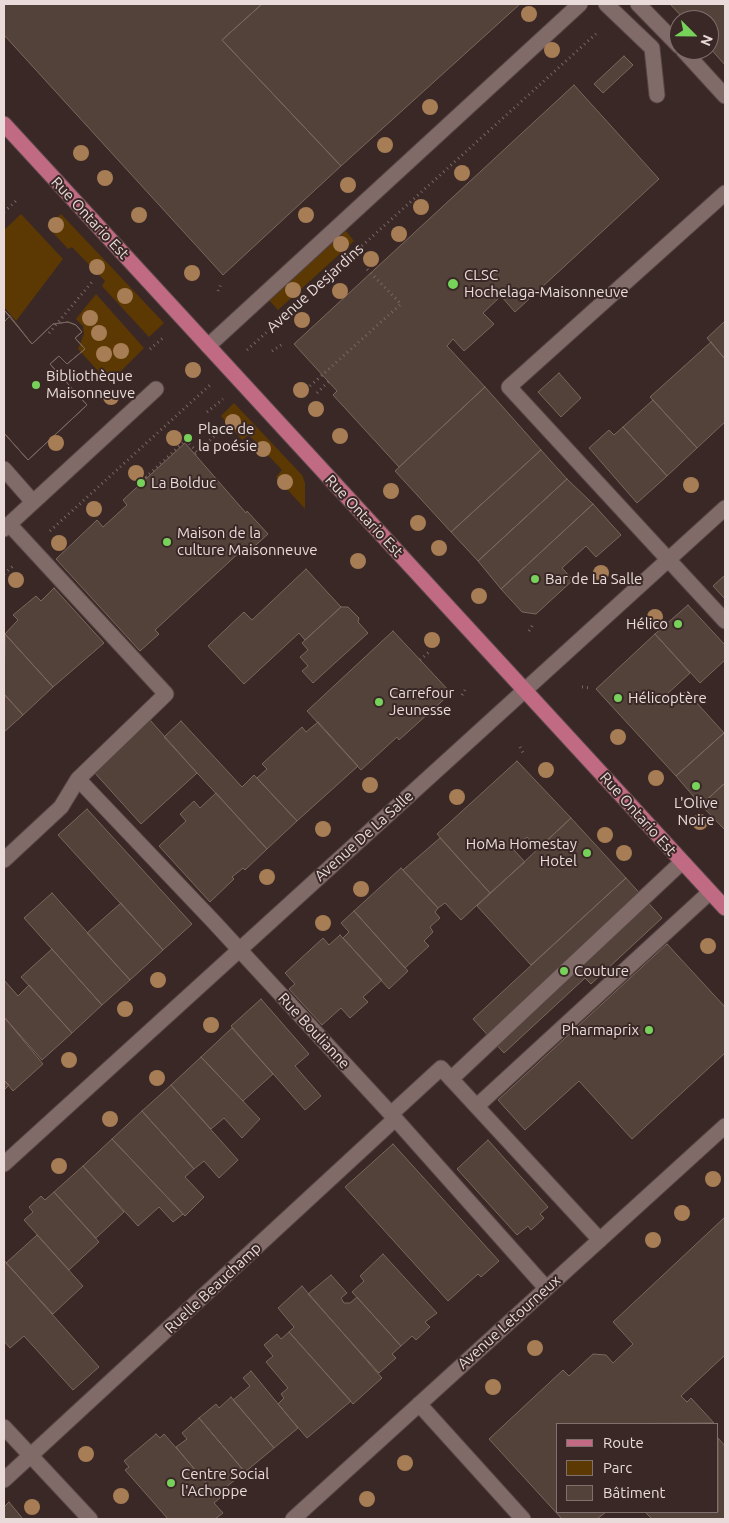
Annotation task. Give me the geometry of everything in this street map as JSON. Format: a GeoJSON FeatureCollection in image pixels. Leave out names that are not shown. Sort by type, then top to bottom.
{"type":"FeatureCollection","features":[{"type":"Feature","properties":{"kind":"main road","name":"Rue Ontario Est"},"geometry":{"type":"LineString","coordinates":[[4,124],[725,908]]}},
{"type":"Feature","properties":{"kind":"street","name":"Avenue Desjardins"},"geometry":{"type":"LineString","coordinates":[[208,346],[580,4]]}},
{"type":"Feature","properties":{"kind":"street"},"geometry":{"type":"LineString","coordinates":[[606,4],[652,48],[656,95]]}},
{"type":"Feature","properties":{"kind":"street"},"geometry":{"type":"LineString","coordinates":[[638,4],[669,36]]}},
{"type":"Feature","properties":{"kind":"street"},"geometry":{"type":"LineString","coordinates":[[691,60],[725,96]]}},
{"type":"Feature","properties":{"kind":"street"},"geometry":{"type":"LineString","coordinates":[[725,193],[509,388],[725,620]]}},
{"type":"Feature","properties":{"kind":"street"},"geometry":{"type":"LineString","coordinates":[[4,860],[61,807],[78,779],[166,694],[32,548],[6,526],[156,389]]}},
{"type":"Feature","properties":{"kind":"street"},"geometry":{"type":"LineString","coordinates":[[4,469],[33,502]]}},
{"type":"Feature","properties":{"kind":"street","name":"Avenue De La Salle"},"geometry":{"type":"LineString","coordinates":[[4,1164],[238,949],[526,691],[725,508]]}},
{"type":"Feature","properties":{"kind":"street","name":"Rue Boulianne"},"geometry":{"type":"LineString","coordinates":[[78,779],[393,1117],[546,1288]]}},
{"type":"Feature","properties":{"kind":"street"},"geometry":{"type":"LineString","coordinates":[[600,1240],[451,1079],[682,862]]}},
{"type":"Feature","properties":{"kind":"street"},"geometry":{"type":"LineString","coordinates":[[477,1106],[710,892]]}},
{"type":"Feature","properties":{"kind":"street","name":"Ruelle Beauchamp"},"geometry":{"type":"LineString","coordinates":[[4,1480],[393,1117],[441,1068],[451,1079]]}},
{"type":"Feature","properties":{"kind":"street","name":"Avenue Letourneux"},"geometry":{"type":"LineString","coordinates":[[293,1519],[725,1126]]}},
{"type":"Feature","properties":{"kind":"street"},"geometry":{"type":"LineString","coordinates":[[419,1404],[523,1519]]}},
{"type":"Feature","properties":{"kind":"street"},"geometry":{"type":"LineString","coordinates":[[4,1427],[90,1519]]}},
{"type":"Feature","properties":{"kind":"path","name":"Avenue Desjardins"},"geometry":{"type":"LineString","coordinates":[[4,574],[617,15]]}},
{"type":"Feature","properties":{"kind":"path"},"geometry":{"type":"LineString","coordinates":[[4,212],[17,200]]}},
{"type":"Feature","properties":{"kind":"path"},"geometry":{"type":"LineString","coordinates":[[310,386],[401,304],[366,268]]}},
{"type":"Feature","properties":{"kind":"path"},"geometry":{"type":"LineString","coordinates":[[49,333],[92,282]]}},
{"type":"Feature","properties":{"kind":"path"},"geometry":{"type":"LineString","coordinates":[[218,291],[222,282]]}},
{"type":"Feature","properties":{"kind":"path"},"geometry":{"type":"LineString","coordinates":[[150,348],[165,336]]}},
{"type":"Feature","properties":{"kind":"path"},"geometry":{"type":"LineString","coordinates":[[272,351],[284,343]]}},
{"type":"Feature","properties":{"kind":"path"},"geometry":{"type":"LineString","coordinates":[[317,393],[329,381]]}},
{"type":"Feature","properties":{"kind":"path"},"geometry":{"type":"LineString","coordinates":[[207,412],[229,394]]}},
{"type":"Feature","properties":{"kind":"path"},"geometry":{"type":"LineString","coordinates":[[142,473],[146,477],[186,440],[196,453],[222,428]]}},
{"type":"Feature","properties":{"kind":"path"},"geometry":{"type":"LineString","coordinates":[[529,631],[534,622]]}},
{"type":"Feature","properties":{"kind":"path"},"geometry":{"type":"LineString","coordinates":[[420,660],[429,652]]}},
{"type":"Feature","properties":{"kind":"path"},"geometry":{"type":"LineString","coordinates":[[582,687],[590,688]]}},
{"type":"Feature","properties":{"kind":"path"},"geometry":{"type":"LineString","coordinates":[[462,695],[465,690]]}},
{"type":"Feature","properties":{"kind":"path"},"geometry":{"type":"LineString","coordinates":[[520,746],[524,753]]}},
{"type":"Feature","properties":{"kind":"green space"},"geometry":{"type":"Polygon","coordinates":[[[21,214],[63,259],[16,321],[4,307],[4,230],[21,214]]]}},
{"type":"Feature","properties":{"kind":"green space"},"geometry":{"type":"Polygon","coordinates":[[[61,214],[164,323],[149,337],[102,286],[105,281],[72,247],[68,249],[47,226],[61,214]]]}},
{"type":"Feature","properties":{"kind":"green space"},"geometry":{"type":"Polygon","coordinates":[[[346,231],[354,241],[278,310],[269,300],[346,231]]]}},
{"type":"Feature","properties":{"kind":"green space"},"geometry":{"type":"Polygon","coordinates":[[[96,294],[144,348],[109,383],[78,349],[84,334],[83,326],[76,319],[96,294]]]}},
{"type":"Feature","properties":{"kind":"green space"},"geometry":{"type":"Polygon","coordinates":[[[234,403],[302,475],[305,483],[305,509],[276,477],[282,470],[249,435],[242,440],[221,416],[234,403]]]}},
{"type":"Feature","properties":{"kind":"building"},"geometry":{"type":"Polygon","coordinates":[[[4,4],[262,4],[222,40],[341,166],[223,275],[4,35],[4,4]]]}},
{"type":"Feature","properties":{"kind":"building"},"geometry":{"type":"Polygon","coordinates":[[[262,4],[520,4],[341,166],[222,40],[262,4]]]}},
{"type":"Feature","properties":{"kind":"building"},"geometry":{"type":"Polygon","coordinates":[[[670,4],[725,4],[725,65],[719,58],[719,10],[676,10],[670,4]]]}},
{"type":"Feature","properties":{"kind":"building"},"geometry":{"type":"Polygon","coordinates":[[[624,56],[633,65],[603,93],[594,84],[624,56]]]}},
{"type":"Feature","properties":{"kind":"building","name":"CLSC Hochelaga-Maisonneuve"},"geometry":{"type":"Polygon","coordinates":[[[574,85],[659,179],[515,312],[501,296],[483,313],[494,324],[464,351],[453,339],[447,346],[485,387],[399,467],[333,395],[337,391],[294,344],[574,85]]]}},
{"type":"Feature","properties":{"kind":"building","name":"Bibliothèque Maisonneuve"},"geometry":{"type":"Polygon","coordinates":[[[4,310],[32,344],[53,324],[68,322],[76,325],[82,332],[75,338],[85,349],[67,364],[59,356],[50,364],[87,405],[28,460],[4,433],[4,310]]]}},
{"type":"Feature","properties":{"kind":"building"},"geometry":{"type":"Polygon","coordinates":[[[4,310],[10,316],[4,322],[4,310]]]}},
{"type":"Feature","properties":{"kind":"building","name":"Bibliothèque Maisonneuve"},"geometry":{"type":"Polygon","coordinates":[[[10,316],[32,344],[53,324],[68,322],[76,325],[82,332],[75,338],[85,349],[67,364],[59,356],[50,364],[87,405],[28,460],[4,433],[4,322],[10,316]]]}},
{"type":"Feature","properties":{"kind":"building"},"geometry":{"type":"Polygon","coordinates":[[[725,321],[725,359],[707,338],[725,321]]]}},
{"type":"Feature","properties":{"kind":"building"},"geometry":{"type":"Polygon","coordinates":[[[711,342],[725,359],[725,422],[697,448],[650,397],[711,342]]]}},
{"type":"Feature","properties":{"kind":"building"},"geometry":{"type":"Polygon","coordinates":[[[559,373],[581,398],[561,417],[538,392],[559,373]]]}},
{"type":"Feature","properties":{"kind":"building"},"geometry":{"type":"Polygon","coordinates":[[[485,387],[541,450],[451,532],[395,471],[485,387]]]}},
{"type":"Feature","properties":{"kind":"building"},"geometry":{"type":"Polygon","coordinates":[[[653,400],[697,448],[667,476],[623,427],[653,400]]]}},
{"type":"Feature","properties":{"kind":"building"},"geometry":{"type":"Polygon","coordinates":[[[623,427],[667,476],[637,503],[589,448],[609,430],[614,435],[623,427]]]}},
{"type":"Feature","properties":{"kind":"building","name":"Maison de la culture Maisonneuve"},"geometry":{"type":"Polygon","coordinates":[[[185,443],[246,513],[247,511],[268,534],[245,555],[242,550],[155,630],[159,634],[140,651],[56,559],[97,520],[103,527],[127,505],[123,500],[185,443]]]}},
{"type":"Feature","properties":{"kind":"building"},"geometry":{"type":"Polygon","coordinates":[[[541,450],[567,479],[478,561],[451,532],[541,450]]]}},
{"type":"Feature","properties":{"kind":"building"},"geometry":{"type":"Polygon","coordinates":[[[567,479],[593,504],[501,589],[478,561],[567,479]]]}},
{"type":"Feature","properties":{"kind":"building"},"geometry":{"type":"Polygon","coordinates":[[[593,504],[621,535],[596,557],[586,546],[562,568],[573,580],[536,614],[522,612],[501,589],[593,504]]]}},
{"type":"Feature","properties":{"kind":"building"},"geometry":{"type":"Polygon","coordinates":[[[306,569],[341,607],[305,640],[299,633],[244,684],[208,646],[244,612],[252,620],[306,569]]]}},
{"type":"Feature","properties":{"kind":"building"},"geometry":{"type":"Polygon","coordinates":[[[725,575],[725,599],[713,586],[725,575]]]}},
{"type":"Feature","properties":{"kind":"building"},"geometry":{"type":"Polygon","coordinates":[[[54,588],[104,643],[53,687],[5,634],[18,620],[13,615],[36,596],[41,601],[54,588]]]}},
{"type":"Feature","properties":{"kind":"building"},"geometry":{"type":"Polygon","coordinates":[[[688,605],[725,645],[725,660],[700,683],[655,634],[688,605]]]}},
{"type":"Feature","properties":{"kind":"building"},"geometry":{"type":"Polygon","coordinates":[[[341,607],[348,607],[359,618],[358,622],[368,633],[313,683],[302,671],[308,666],[300,657],[308,650],[302,643],[341,607]]]}},
{"type":"Feature","properties":{"kind":"building","name":"Carrefour Jeunesse"},"geometry":{"type":"Polygon","coordinates":[[[393,631],[451,693],[399,740],[397,737],[361,770],[307,711],[393,631]]]}},
{"type":"Feature","properties":{"kind":"building"},"geometry":{"type":"Polygon","coordinates":[[[5,634],[53,687],[23,715],[4,694],[5,634]]]}},
{"type":"Feature","properties":{"kind":"building"},"geometry":{"type":"Polygon","coordinates":[[[655,634],[690,673],[666,695],[673,703],[686,691],[724,733],[676,776],[596,689],[655,634]]]}},
{"type":"Feature","properties":{"kind":"building"},"geometry":{"type":"Polygon","coordinates":[[[4,694],[23,715],[4,732],[4,694]]]}},
{"type":"Feature","properties":{"kind":"building"},"geometry":{"type":"Polygon","coordinates":[[[150,720],[197,773],[141,824],[93,771],[150,720]]]}},
{"type":"Feature","properties":{"kind":"building"},"geometry":{"type":"Polygon","coordinates":[[[181,721],[242,787],[254,775],[297,821],[267,849],[164,737],[181,721]]]}},
{"type":"Feature","properties":{"kind":"building"},"geometry":{"type":"Polygon","coordinates":[[[318,722],[358,766],[297,821],[257,778],[267,769],[262,764],[302,727],[306,732],[318,722]]]}},
{"type":"Feature","properties":{"kind":"building"},"geometry":{"type":"Polygon","coordinates":[[[725,732],[725,783],[701,805],[676,776],[725,732]]]}},
{"type":"Feature","properties":{"kind":"building"},"geometry":{"type":"Polygon","coordinates":[[[517,761],[571,818],[538,849],[527,837],[513,849],[525,862],[490,893],[437,834],[517,761]]]}},
{"type":"Feature","properties":{"kind":"building"},"geometry":{"type":"Polygon","coordinates":[[[725,783],[725,830],[701,805],[725,783]]]}},
{"type":"Feature","properties":{"kind":"building"},"geometry":{"type":"Polygon","coordinates":[[[216,793],[267,849],[245,870],[243,868],[232,877],[234,879],[210,902],[159,846],[186,821],[180,814],[194,801],[200,808],[216,793]]]}},
{"type":"Feature","properties":{"kind":"building"},"geometry":{"type":"Polygon","coordinates":[[[87,809],[192,924],[163,950],[58,835],[87,809]]]}},
{"type":"Feature","properties":{"kind":"building"},"geometry":{"type":"Polygon","coordinates":[[[571,818],[626,878],[531,965],[477,906],[571,818]]]}},
{"type":"Feature","properties":{"kind":"building"},"geometry":{"type":"Polygon","coordinates":[[[440,838],[490,893],[461,920],[445,903],[438,908],[403,870],[440,838]]]}},
{"type":"Feature","properties":{"kind":"building"},"geometry":{"type":"Polygon","coordinates":[[[401,868],[438,908],[435,912],[440,918],[430,927],[433,932],[424,941],[429,946],[405,968],[354,911],[401,868]]]}},
{"type":"Feature","properties":{"kind":"building","name":"Couture"},"geometry":{"type":"Polygon","coordinates":[[[626,878],[662,918],[591,984],[585,978],[504,1053],[473,1019],[626,878]]]}},
{"type":"Feature","properties":{"kind":"building"},"geometry":{"type":"Polygon","coordinates":[[[52,893],[130,980],[102,1005],[24,918],[52,893]]]}},
{"type":"Feature","properties":{"kind":"building"},"geometry":{"type":"Polygon","coordinates":[[[121,903],[163,950],[130,980],[87,933],[121,903]]]}},
{"type":"Feature","properties":{"kind":"building"},"geometry":{"type":"Polygon","coordinates":[[[354,911],[408,971],[389,989],[343,938],[349,932],[341,923],[354,911]]]}},
{"type":"Feature","properties":{"kind":"building"},"geometry":{"type":"Polygon","coordinates":[[[340,935],[382,980],[363,997],[368,1002],[350,1018],[341,1008],[322,1025],[289,989],[295,984],[285,973],[323,938],[329,945],[340,935]]]}},
{"type":"Feature","properties":{"kind":"building","name":"Pharmaprix"},"geometry":{"type":"Polygon","coordinates":[[[667,944],[725,1007],[725,1053],[632,1139],[579,1081],[525,1130],[498,1100],[667,944]]]}},
{"type":"Feature","properties":{"kind":"building"},"geometry":{"type":"Polygon","coordinates":[[[52,949],[102,1005],[72,1033],[21,977],[52,949]]]}},
{"type":"Feature","properties":{"kind":"building"},"geometry":{"type":"Polygon","coordinates":[[[4,980],[18,996],[29,985],[72,1033],[42,1060],[4,1017],[4,980]]]}},
{"type":"Feature","properties":{"kind":"building"},"geometry":{"type":"Polygon","coordinates":[[[261,999],[309,1054],[295,1066],[321,1096],[305,1110],[231,1026],[261,999]]]}},
{"type":"Feature","properties":{"kind":"building"},"geometry":{"type":"Polygon","coordinates":[[[4,1017],[43,1064],[13,1091],[4,1080],[4,1017]]]}},
{"type":"Feature","properties":{"kind":"building"},"geometry":{"type":"Polygon","coordinates":[[[232,1028],[273,1074],[243,1101],[201,1057],[232,1028]]]}},
{"type":"Feature","properties":{"kind":"building"},"geometry":{"type":"Polygon","coordinates":[[[201,1057],[260,1119],[242,1138],[224,1118],[211,1129],[171,1085],[201,1057]]]}},
{"type":"Feature","properties":{"kind":"building"},"geometry":{"type":"Polygon","coordinates":[[[4,1080],[9,1085],[4,1090],[4,1080]]]}},
{"type":"Feature","properties":{"kind":"building"},"geometry":{"type":"Polygon","coordinates":[[[171,1085],[238,1160],[219,1178],[204,1161],[194,1169],[142,1111],[171,1085]]]}},
{"type":"Feature","properties":{"kind":"building"},"geometry":{"type":"Polygon","coordinates":[[[142,1111],[194,1169],[185,1177],[204,1197],[185,1216],[112,1139],[142,1111]]]}},
{"type":"Feature","properties":{"kind":"building"},"geometry":{"type":"Polygon","coordinates":[[[112,1139],[183,1214],[173,1222],[159,1207],[138,1226],[83,1166],[112,1139]]]}},
{"type":"Feature","properties":{"kind":"building"},"geometry":{"type":"Polygon","coordinates":[[[488,1140],[548,1207],[540,1214],[544,1218],[531,1230],[528,1226],[517,1235],[457,1169],[488,1140]]]}},
{"type":"Feature","properties":{"kind":"building"},"geometry":{"type":"Polygon","coordinates":[[[393,1144],[499,1261],[481,1277],[478,1274],[448,1301],[345,1187],[393,1144]]]}},
{"type":"Feature","properties":{"kind":"building"},"geometry":{"type":"Polygon","coordinates":[[[83,1166],[124,1212],[96,1238],[54,1192],[83,1166]]]}},
{"type":"Feature","properties":{"kind":"building"},"geometry":{"type":"Polygon","coordinates":[[[54,1192],[99,1242],[69,1270],[24,1220],[33,1212],[29,1207],[41,1196],[45,1200],[54,1192]]]}},
{"type":"Feature","properties":{"kind":"building"},"geometry":{"type":"Polygon","coordinates":[[[725,1217],[725,1355],[681,1396],[687,1402],[691,1398],[714,1423],[556,1423],[556,1512],[489,1439],[563,1370],[569,1376],[593,1354],[606,1355],[613,1363],[633,1344],[613,1322],[725,1217]]]}},
{"type":"Feature","properties":{"kind":"building"},"geometry":{"type":"Polygon","coordinates":[[[37,1235],[83,1286],[53,1314],[6,1263],[37,1235]]]}},
{"type":"Feature","properties":{"kind":"building"},"geometry":{"type":"Polygon","coordinates":[[[383,1254],[437,1313],[425,1322],[430,1327],[416,1340],[412,1336],[401,1346],[352,1292],[364,1281],[360,1276],[383,1254]]]}},
{"type":"Feature","properties":{"kind":"building"},"geometry":{"type":"Polygon","coordinates":[[[4,1260],[99,1367],[73,1390],[24,1336],[10,1348],[4,1341],[4,1260]]]}},
{"type":"Feature","properties":{"kind":"building"},"geometry":{"type":"Polygon","coordinates":[[[331,1275],[347,1293],[341,1298],[344,1303],[350,1303],[357,1297],[401,1346],[392,1354],[396,1358],[379,1373],[308,1294],[331,1275]]]}},
{"type":"Feature","properties":{"kind":"building"},"geometry":{"type":"Polygon","coordinates":[[[302,1286],[382,1378],[353,1404],[289,1332],[294,1327],[278,1308],[302,1286]]]}},
{"type":"Feature","properties":{"kind":"building"},"geometry":{"type":"Polygon","coordinates":[[[289,1332],[351,1401],[307,1438],[278,1404],[284,1398],[281,1394],[288,1388],[266,1362],[273,1356],[264,1345],[277,1334],[281,1339],[289,1332]]]}},
{"type":"Feature","properties":{"kind":"building"},"geometry":{"type":"Polygon","coordinates":[[[251,1371],[298,1428],[274,1448],[233,1400],[250,1386],[243,1378],[251,1371]]]}},
{"type":"Feature","properties":{"kind":"building"},"geometry":{"type":"Polygon","coordinates":[[[231,1397],[274,1448],[245,1472],[199,1418],[216,1404],[219,1408],[231,1397]]]}},
{"type":"Feature","properties":{"kind":"building"},"geometry":{"type":"Polygon","coordinates":[[[199,1418],[245,1472],[216,1495],[176,1447],[187,1439],[182,1433],[199,1418]]]}},
{"type":"Feature","properties":{"kind":"building","name":"Centre Social l'Achoppe"},"geometry":{"type":"Polygon","coordinates":[[[156,1434],[160,1438],[164,1434],[220,1498],[214,1503],[223,1513],[215,1519],[168,1519],[125,1470],[129,1467],[124,1461],[156,1434]]]}},
{"type":"Feature","properties":{"kind":"building"},"geometry":{"type":"Polygon","coordinates":[[[719,1439],[725,1446],[725,1519],[652,1519],[646,1513],[719,1513],[719,1439]]]}},
{"type":"Feature","properties":{"kind":"building"},"geometry":{"type":"Polygon","coordinates":[[[9,1502],[23,1519],[4,1519],[4,1507],[9,1502]]]}},
{"type":"Feature","properties":{"kind":"building"},"geometry":{"type":"Polygon","coordinates":[[[557,1513],[605,1513],[597,1519],[562,1519],[557,1513]]]}},
{"type":"Feature","properties":{"kind":"place","name":"CLSC Hochelaga-Maisonneuve"},"geometry":{"type":"Point","coordinates":[453,284]}},
{"type":"Feature","properties":{"kind":"place","name":"Bibliothèque Maisonneuve"},"geometry":{"type":"Point","coordinates":[36,385]}},
{"type":"Feature","properties":{"kind":"place","name":"Place de la poésie"},"geometry":{"type":"Point","coordinates":[188,438]}},
{"type":"Feature","properties":{"kind":"place","name":"La Bolduc"},"geometry":{"type":"Point","coordinates":[141,483]}},
{"type":"Feature","properties":{"kind":"place","name":"Maison de la culture Maisonneuve"},"geometry":{"type":"Point","coordinates":[167,542]}},
{"type":"Feature","properties":{"kind":"place","name":"Bar de La Salle"},"geometry":{"type":"Point","coordinates":[535,579]}},
{"type":"Feature","properties":{"kind":"place","name":"Hélico"},"geometry":{"type":"Point","coordinates":[678,624]}},
{"type":"Feature","properties":{"kind":"place","name":"Hélicoptère"},"geometry":{"type":"Point","coordinates":[618,698]}},
{"type":"Feature","properties":{"kind":"place","name":"Carrefour Jeunesse"},"geometry":{"type":"Point","coordinates":[379,702]}},
{"type":"Feature","properties":{"kind":"place","name":"L'Olive Noire"},"geometry":{"type":"Point","coordinates":[696,786]}},
{"type":"Feature","properties":{"kind":"place","name":"HoMa Homestay Hotel"},"geometry":{"type":"Point","coordinates":[587,853]}},
{"type":"Feature","properties":{"kind":"place","name":"Couture"},"geometry":{"type":"Point","coordinates":[564,971]}},
{"type":"Feature","properties":{"kind":"place","name":"Pharmaprix"},"geometry":{"type":"Point","coordinates":[649,1030]}},
{"type":"Feature","properties":{"kind":"place","name":"Centre Social l'Achoppe"},"geometry":{"type":"Point","coordinates":[171,1483]}}]}
